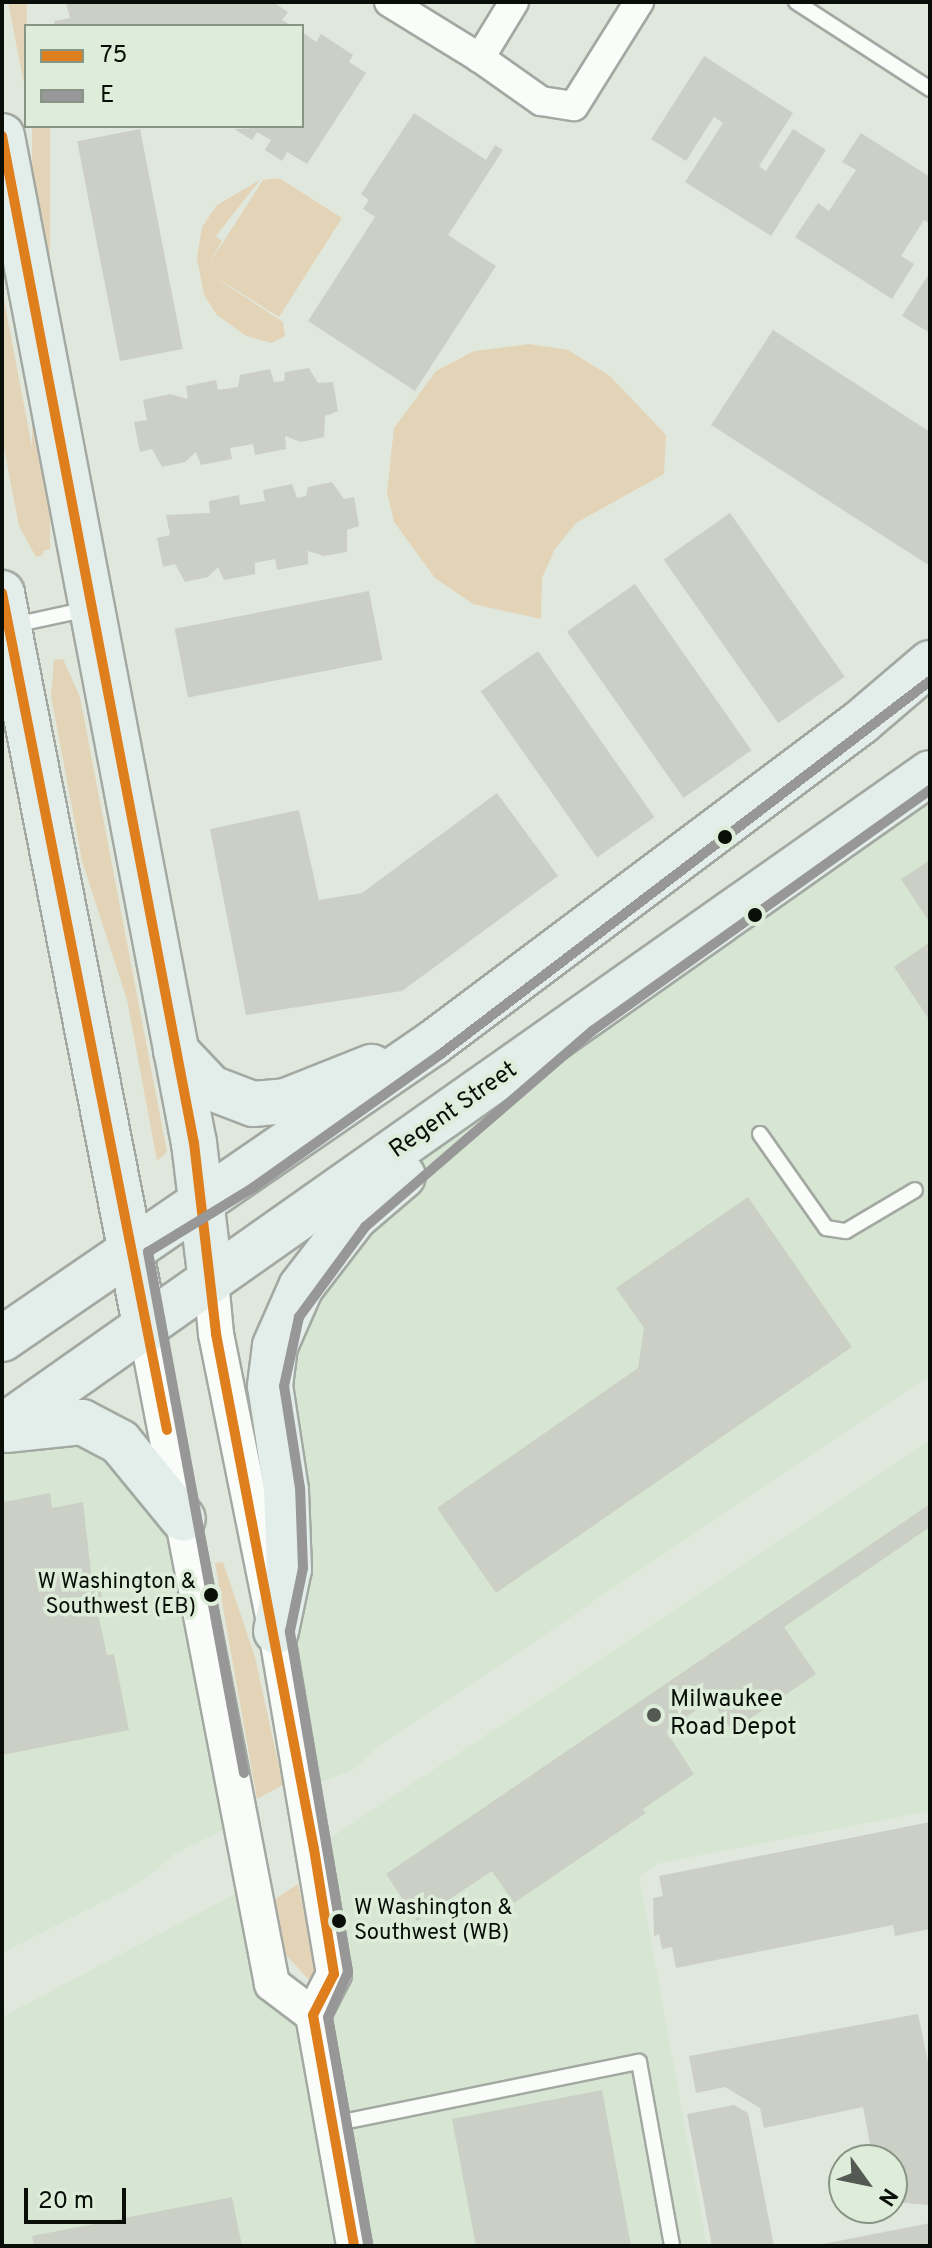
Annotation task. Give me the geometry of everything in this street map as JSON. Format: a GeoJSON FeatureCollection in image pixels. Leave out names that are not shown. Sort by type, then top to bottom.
{"type":"FeatureCollection","features":[{"type":"Feature","properties":{"kind":"main road"},"geometry":{"type":"LineString","coordinates":[[2,136],[176,1051],[202,1202],[211,1281]]}},
{"type":"Feature","properties":{"kind":"main road"},"geometry":{"type":"LineString","coordinates":[[5,609],[86,1038],[133,1245],[146,1330]]}},
{"type":"Feature","properties":{"kind":"main road"},"geometry":{"type":"LineString","coordinates":[[2,1339],[133,1245],[202,1202],[433,1043],[861,722],[930,663]]}},
{"type":"Feature","properties":{"kind":"main road","name":"Regent Street"},"geometry":{"type":"LineString","coordinates":[[2,1429],[930,773]]}},
{"type":"Feature","properties":{"kind":"main road"},"geometry":{"type":"LineString","coordinates":[[276,1631],[289,1569],[286,1490],[270,1386],[286,1311],[355,1217],[583,1020]]}},
{"type":"Feature","properties":{"kind":"main road"},"geometry":{"type":"LineString","coordinates":[[176,1051],[211,1088],[253,1104],[286,1101],[433,1043]]}},
{"type":"Feature","properties":{"kind":"main road"},"geometry":{"type":"LineString","coordinates":[[2,1429],[82,1422],[120,1442],[183,1519]]}},
{"type":"Feature","properties":{"kind":"street"},"geometry":{"type":"LineString","coordinates":[[389,2],[480,58],[541,101],[574,106],[639,2]]}},
{"type":"Feature","properties":{"kind":"street"},"geometry":{"type":"LineString","coordinates":[[480,58],[514,2]]}},
{"type":"Feature","properties":{"kind":"street"},"geometry":{"type":"LineString","coordinates":[[211,1281],[216,1334],[276,1631],[334,1974],[313,2015],[354,2246]]}},
{"type":"Feature","properties":{"kind":"street"},"geometry":{"type":"LineString","coordinates":[[146,1330],[272,1984],[313,2015]]}},
{"type":"Feature","properties":{"kind":"lane"},"geometry":{"type":"LineString","coordinates":[[796,2],[930,89]]}},
{"type":"Feature","properties":{"kind":"lane"},"geometry":{"type":"LineString","coordinates":[[5,609],[92,608]]}},
{"type":"Feature","properties":{"kind":"lane"},"geometry":{"type":"LineString","coordinates":[[760,1134],[826,1228],[846,1231],[915,1190]]}},
{"type":"Feature","properties":{"kind":"lane"},"geometry":{"type":"LineString","coordinates":[[332,2124],[639,2062],[672,2246]]}},
{"type":"Feature","properties":{"kind":"shaded area"},"geometry":{"type":"Polygon","coordinates":[[[8,2],[27,2],[24,84],[8,2]]]}},
{"type":"Feature","properties":{"kind":"shaded area"},"geometry":{"type":"Polygon","coordinates":[[[32,128],[50,128],[50,550],[32,550],[32,128]]]}},
{"type":"Feature","properties":{"kind":"shaded area"},"geometry":{"type":"Polygon","coordinates":[[[279,178],[342,218],[279,317],[204,270],[283,322],[285,336],[272,343],[246,336],[217,315],[204,295],[197,258],[202,227],[217,205],[260,180],[216,236],[222,241],[207,267],[263,180],[279,178]]]}},
{"type":"Feature","properties":{"kind":"shaded area"},"geometry":{"type":"Polygon","coordinates":[[[2,289],[47,526],[43,555],[36,557],[19,526],[2,438],[2,289]]]}},
{"type":"Feature","properties":{"kind":"shaded area"},"geometry":{"type":"Polygon","coordinates":[[[529,344],[568,350],[610,376],[666,435],[664,474],[576,523],[555,549],[542,578],[541,619],[473,604],[435,578],[394,522],[387,492],[394,428],[436,371],[474,351],[529,344]]]}},
{"type":"Feature","properties":{"kind":"shaded area"},"geometry":{"type":"Polygon","coordinates":[[[63,659],[80,697],[167,1152],[157,1161],[127,1000],[82,861],[51,696],[54,660],[63,659]]]}},
{"type":"Feature","properties":{"kind":"shaded area"},"geometry":{"type":"Polygon","coordinates":[[[930,773],[930,1375],[379,1746],[353,1770],[304,1789],[275,1346],[355,1217],[583,1020],[930,773]]]}},
{"type":"Feature","properties":{"kind":"shaded area"},"geometry":{"type":"Polygon","coordinates":[[[82,1422],[155,1480],[238,1823],[176,1853],[140,1883],[2,1953],[2,1431],[82,1422]]]}},
{"type":"Feature","properties":{"kind":"shaded area"},"geometry":{"type":"Polygon","coordinates":[[[930,1440],[930,1811],[660,1863],[639,1876],[707,2246],[2,2246],[2,2017],[252,1885],[272,1984],[313,2015],[314,1849],[930,1440]]]}},
{"type":"Feature","properties":{"kind":"shaded area"},"geometry":{"type":"Polygon","coordinates":[[[223,1562],[255,1657],[283,1785],[257,1799],[215,1563],[223,1562]]]}},
{"type":"Feature","properties":{"kind":"shaded area"},"geometry":{"type":"Polygon","coordinates":[[[298,1884],[319,1978],[310,1981],[284,1953],[275,1899],[298,1884]]]}},
{"type":"Feature","properties":{"kind":"building"},"geometry":{"type":"Polygon","coordinates":[[[66,2],[273,2],[288,12],[282,20],[289,24],[55,24],[54,21],[70,18],[66,2]]]}},
{"type":"Feature","properties":{"kind":"building"},"geometry":{"type":"Polygon","coordinates":[[[304,33],[316,42],[321,34],[353,55],[349,62],[366,73],[307,164],[287,152],[282,161],[265,150],[271,140],[257,132],[252,140],[234,129],[304,128],[304,33]]]}},
{"type":"Feature","properties":{"kind":"building"},"geometry":{"type":"Polygon","coordinates":[[[704,56],[793,113],[759,166],[766,171],[793,129],[826,150],[771,236],[685,182],[723,123],[714,117],[686,161],[651,139],[704,56]]]}},
{"type":"Feature","properties":{"kind":"building"},"geometry":{"type":"Polygon","coordinates":[[[414,113],[486,160],[495,145],[503,150],[448,235],[496,266],[415,391],[308,321],[375,217],[363,209],[369,200],[361,194],[414,113]]]}},
{"type":"Feature","properties":{"kind":"building"},"geometry":{"type":"Polygon","coordinates":[[[140,129],[183,349],[120,361],[77,141],[140,129]]]}},
{"type":"Feature","properties":{"kind":"building"},"geometry":{"type":"Polygon","coordinates":[[[861,133],[930,177],[930,224],[924,220],[901,256],[914,264],[892,299],[795,237],[818,203],[829,211],[856,170],[842,162],[861,133]]]}},
{"type":"Feature","properties":{"kind":"building"},"geometry":{"type":"Polygon","coordinates":[[[930,272],[930,333],[902,316],[930,272]]]}},
{"type":"Feature","properties":{"kind":"building"},"geometry":{"type":"Polygon","coordinates":[[[773,330],[930,432],[930,566],[711,425],[773,330]]]}},
{"type":"Feature","properties":{"kind":"building"},"geometry":{"type":"Polygon","coordinates":[[[309,368],[318,383],[333,382],[338,411],[325,416],[324,437],[301,442],[285,436],[286,449],[255,455],[253,444],[230,448],[232,459],[201,465],[196,452],[185,462],[162,467],[152,449],[140,452],[134,422],[147,420],[143,400],[170,394],[188,399],[186,386],[216,380],[218,390],[238,387],[240,375],[270,369],[274,382],[284,381],[285,372],[309,368]]]}},
{"type":"Feature","properties":{"kind":"building"},"geometry":{"type":"Polygon","coordinates":[[[332,482],[344,499],[354,497],[359,526],[347,530],[347,552],[324,556],[308,551],[308,564],[277,570],[275,559],[255,563],[255,574],[224,580],[218,567],[208,577],[185,582],[175,564],[163,567],[157,538],[170,535],[166,515],[210,513],[209,501],[239,495],[240,505],[265,501],[263,490],[292,484],[297,498],[306,496],[308,487],[332,482]]]}},
{"type":"Feature","properties":{"kind":"building"},"geometry":{"type":"Polygon","coordinates":[[[730,513],[845,677],[778,723],[664,559],[730,513]]]}},
{"type":"Feature","properties":{"kind":"building"},"geometry":{"type":"Polygon","coordinates":[[[635,584],[751,750],[683,798],[567,632],[635,584]]]}},
{"type":"Feature","properties":{"kind":"building"},"geometry":{"type":"Polygon","coordinates":[[[369,591],[382,660],[188,697],[175,629],[369,591]]]}},
{"type":"Feature","properties":{"kind":"building"},"geometry":{"type":"Polygon","coordinates":[[[538,651],[654,817],[597,857],[481,691],[538,651]]]}},
{"type":"Feature","properties":{"kind":"building"},"geometry":{"type":"Polygon","coordinates":[[[497,793],[558,876],[402,991],[246,1015],[210,829],[299,810],[319,900],[362,893],[497,793]]]}},
{"type":"Feature","properties":{"kind":"building"},"geometry":{"type":"Polygon","coordinates":[[[930,860],[930,923],[901,879],[930,860]]]}},
{"type":"Feature","properties":{"kind":"building"},"geometry":{"type":"Polygon","coordinates":[[[930,942],[930,1021],[894,967],[930,942]]]}},
{"type":"Feature","properties":{"kind":"building"},"geometry":{"type":"Polygon","coordinates":[[[748,1197],[852,1347],[496,1593],[437,1508],[638,1368],[644,1328],[616,1288],[748,1197]]]}},
{"type":"Feature","properties":{"kind":"building"},"geometry":{"type":"Polygon","coordinates":[[[50,1493],[52,1508],[83,1502],[92,1582],[99,1581],[105,1613],[98,1614],[107,1655],[114,1654],[129,1730],[2,1755],[4,1502],[50,1493]]]}},
{"type":"Feature","properties":{"kind":"building","name":"Milwaukee Road Depot"},"geometry":{"type":"Polygon","coordinates":[[[930,1504],[930,1527],[784,1627],[816,1674],[732,1731],[711,1700],[666,1731],[694,1774],[643,1809],[646,1813],[514,1903],[492,1871],[417,1921],[386,1874],[930,1504]]]}},
{"type":"Feature","properties":{"kind":"building"},"geometry":{"type":"Polygon","coordinates":[[[930,1822],[930,1929],[895,1936],[893,1925],[676,1968],[672,1947],[662,1949],[659,1934],[654,1936],[653,1898],[663,1896],[659,1876],[930,1822]]]}},
{"type":"Feature","properties":{"kind":"building"},"geometry":{"type":"Polygon","coordinates":[[[918,2014],[930,2071],[930,2205],[908,2203],[908,2144],[870,2144],[863,2107],[764,2128],[760,2108],[725,2087],[696,2093],[689,2056],[918,2014]]]}},
{"type":"Feature","properties":{"kind":"building"},"geometry":{"type":"Polygon","coordinates":[[[602,2090],[631,2246],[476,2246],[452,2119],[602,2090]]]}},
{"type":"Feature","properties":{"kind":"building"},"geometry":{"type":"Polygon","coordinates":[[[734,2105],[748,2113],[774,2246],[712,2246],[687,2114],[734,2105]]]}},
{"type":"Feature","properties":{"kind":"building"},"geometry":{"type":"Polygon","coordinates":[[[232,2197],[242,2246],[34,2246],[32,2236],[232,2197]]]}},
{"type":"Feature","properties":{"kind":"building"},"geometry":{"type":"Polygon","coordinates":[[[930,2223],[930,2246],[818,2245],[930,2223]]]}},
{"type":"Feature","properties":{"kind":"transit line","name":"75"},"geometry":{"type":"LineString","coordinates":[[2,136],[194,1143],[216,1334],[314,1849],[334,1974],[313,2015],[354,2246]]}},
{"type":"Feature","properties":{"kind":"transit line","name":"75"},"geometry":{"type":"LineString","coordinates":[[2,593],[167,1430]]}},
{"type":"Feature","properties":{"kind":"transit line","name":"E"},"geometry":{"type":"LineString","coordinates":[[244,1773],[148,1252],[254,1187],[441,1054],[930,681]]}},
{"type":"Feature","properties":{"kind":"transit line","name":"E"},"geometry":{"type":"LineString","coordinates":[[368,2244],[328,2017],[348,1972],[290,1631],[303,1568],[300,1488],[284,1386],[299,1317],[365,1227],[592,1031],[930,790]]}},
{"type":"Feature","properties":{"kind":"place","name":"W Washington & Southwest (EB)"},"geometry":{"type":"Point","coordinates":[211,1595]}},
{"type":"Feature","properties":{"kind":"place","name":"Milwaukee Road Depot"},"geometry":{"type":"Point","coordinates":[654,1715]}},
{"type":"Feature","properties":{"kind":"place","name":"W Washington & Southwest (WB)"},"geometry":{"type":"Point","coordinates":[339,1921]}}]}
